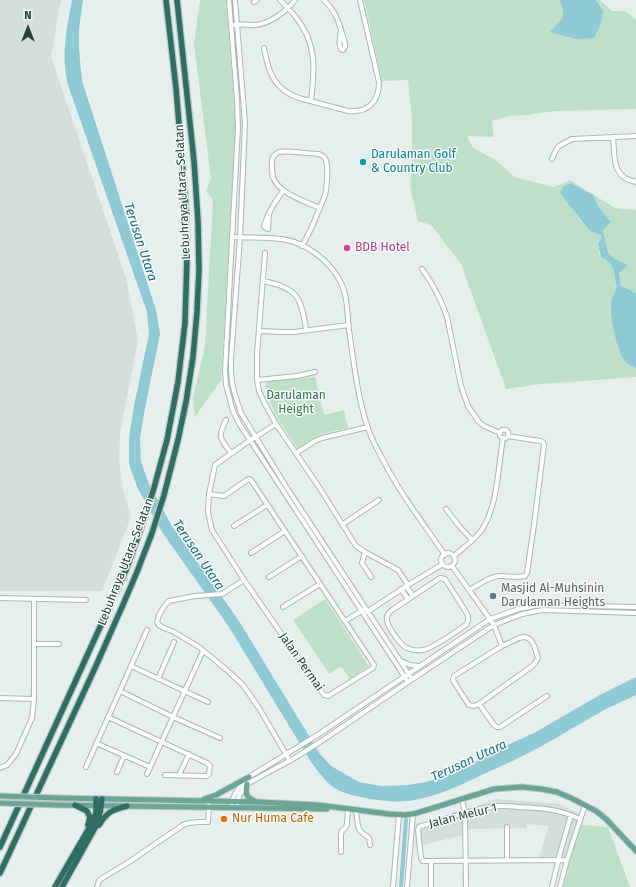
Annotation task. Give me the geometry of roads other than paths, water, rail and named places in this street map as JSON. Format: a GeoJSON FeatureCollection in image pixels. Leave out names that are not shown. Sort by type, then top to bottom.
{"type":"FeatureCollection","features":[{"type":"Feature","properties":{"kind":"highway","name":"Lebuhraya Utara–Selatan"},"geometry":{"type":"LineString","coordinates":[[0,844],[120,585],[142,528],[166,440],[178,382],[184,334],[186,297],[186,195],[166,0]]}},
{"type":"Feature","properties":{"kind":"highway","name":"Lebuhraya Utara–Selatan"},"geometry":{"type":"LineString","coordinates":[[0,873],[122,607],[152,533],[164,495],[186,402],[197,312],[199,270],[197,189],[177,0]]}},
{"type":"Feature","properties":{"kind":"highway"},"geometry":{"type":"LineString","coordinates":[[73,861],[99,819],[99,799]]}},
{"type":"Feature","properties":{"kind":"highway"},"geometry":{"type":"LineString","coordinates":[[62,887],[90,820],[87,811],[75,805]]}},
{"type":"Feature","properties":{"kind":"highway"},"geometry":{"type":"LineString","coordinates":[[55,887],[105,816],[115,809],[127,806]]}},
{"type":"Feature","properties":{"kind":"highway"},"geometry":{"type":"LineString","coordinates":[[0,878],[6,861]]}},
{"type":"Feature","properties":{"kind":"main road"},"geometry":{"type":"LineString","coordinates":[[197,801],[216,795],[249,777]]}},
{"type":"Feature","properties":{"kind":"main road"},"geometry":{"type":"LineString","coordinates":[[247,784],[247,796],[258,802]]}},
{"type":"Feature","properties":{"kind":"main road"},"geometry":{"type":"LineString","coordinates":[[0,803],[208,807],[258,802],[318,805],[388,814],[413,814],[494,789],[522,787],[557,792],[596,811],[606,819],[636,851]]}},
{"type":"Feature","properties":{"kind":"main road"},"geometry":{"type":"LineString","coordinates":[[0,796],[209,801],[317,809],[342,808]]}},
{"type":"Feature","properties":{"kind":"street"},"geometry":{"type":"LineString","coordinates":[[229,0],[238,123],[225,359],[226,385],[233,411],[240,425],[404,676],[410,680]]}},
{"type":"Feature","properties":{"kind":"street"},"geometry":{"type":"LineString","coordinates":[[235,0],[245,123],[240,238],[231,359],[231,371],[235,396],[241,413],[255,437],[409,674],[410,680]]}},
{"type":"Feature","properties":{"kind":"street"},"geometry":{"type":"LineString","coordinates":[[280,0],[301,25],[312,50],[314,60],[310,101]]}},
{"type":"Feature","properties":{"kind":"street"},"geometry":{"type":"LineString","coordinates":[[231,25],[255,25],[263,23],[277,16],[295,0]]}},
{"type":"Feature","properties":{"kind":"street"},"geometry":{"type":"LineString","coordinates":[[324,0],[335,12],[341,31]]}},
{"type":"Feature","properties":{"kind":"street"},"geometry":{"type":"LineString","coordinates":[[264,48],[272,77],[278,85],[291,95],[339,109],[352,111],[369,107],[376,100],[379,92],[379,82],[360,0]]}},
{"type":"Feature","properties":{"kind":"street"},"geometry":{"type":"LineString","coordinates":[[552,159],[559,146],[572,139],[636,136]]}},
{"type":"Feature","properties":{"kind":"street"},"geometry":{"type":"LineString","coordinates":[[613,137],[617,171],[624,178],[636,182]]}},
{"type":"Feature","properties":{"kind":"street"},"geometry":{"type":"LineString","coordinates":[[302,246],[311,229],[320,208],[325,195],[327,175],[326,159],[321,155],[283,152],[276,154],[271,161],[272,176],[275,181],[284,191],[320,208]]}},
{"type":"Feature","properties":{"kind":"street"},"geometry":{"type":"LineString","coordinates":[[269,213],[284,191]]}},
{"type":"Feature","properties":{"kind":"street"},"geometry":{"type":"LineString","coordinates":[[232,237],[287,240],[307,248],[334,271],[339,279],[344,294],[356,384],[372,439],[393,479],[445,555]]}},
{"type":"Feature","properties":{"kind":"street"},"geometry":{"type":"LineString","coordinates":[[265,253],[257,354],[257,380],[259,391],[276,424],[319,487],[356,546],[398,570],[413,596]]}},
{"type":"Feature","properties":{"kind":"street"},"geometry":{"type":"LineString","coordinates":[[422,269],[432,282],[444,308],[461,386],[468,406],[479,422],[484,426],[500,432],[503,430],[506,431],[508,436]]}},
{"type":"Feature","properties":{"kind":"street"},"geometry":{"type":"LineString","coordinates":[[263,281],[280,285],[294,294],[301,304],[306,330]]}},
{"type":"Feature","properties":{"kind":"street"},"geometry":{"type":"LineString","coordinates":[[259,331],[283,332],[349,326]]}},
{"type":"Feature","properties":{"kind":"street"},"geometry":{"type":"LineString","coordinates":[[257,380],[297,376],[315,372]]}},
{"type":"Feature","properties":{"kind":"street"},"geometry":{"type":"LineString","coordinates":[[226,420],[220,436],[231,452]]}},
{"type":"Feature","properties":{"kind":"street","name":"Jalan Permai"},"geometry":{"type":"LineString","coordinates":[[209,494],[224,496],[247,480],[251,480],[374,666],[373,668],[328,696],[324,695],[244,580],[212,530],[208,512],[209,494],[215,465],[231,452],[276,424]]}},
{"type":"Feature","properties":{"kind":"street"},"geometry":{"type":"LineString","coordinates":[[296,453],[322,438],[368,427]]}},
{"type":"Feature","properties":{"kind":"street"},"geometry":{"type":"LineString","coordinates":[[454,556],[476,536],[483,527],[491,510],[503,438],[500,437],[500,432]]}},
{"type":"Feature","properties":{"kind":"street"},"geometry":{"type":"LineString","coordinates":[[469,590],[495,576],[501,575],[519,577],[525,576],[527,573],[544,445],[543,442],[540,441],[508,436],[503,438]]}},
{"type":"Feature","properties":{"kind":"street"},"geometry":{"type":"LineString","coordinates":[[342,524],[379,500]]}},
{"type":"Feature","properties":{"kind":"street"},"geometry":{"type":"LineString","coordinates":[[234,526],[267,505]]}},
{"type":"Feature","properties":{"kind":"street"},"geometry":{"type":"LineString","coordinates":[[446,509],[472,540]]}},
{"type":"Feature","properties":{"kind":"street"},"geometry":{"type":"LineString","coordinates":[[251,553],[285,531]]}},
{"type":"Feature","properties":{"kind":"street"},"geometry":{"type":"LineString","coordinates":[[365,552],[362,564],[371,577]]}},
{"type":"Feature","properties":{"kind":"street"},"geometry":{"type":"LineString","coordinates":[[445,555],[449,554],[454,556]]}},
{"type":"Feature","properties":{"kind":"street"},"geometry":{"type":"LineString","coordinates":[[443,564],[442,558],[445,555]]}},
{"type":"Feature","properties":{"kind":"street"},"geometry":{"type":"LineString","coordinates":[[269,577],[302,556]]}},
{"type":"Feature","properties":{"kind":"street"},"geometry":{"type":"LineString","coordinates":[[452,566],[455,562],[454,556]]}},
{"type":"Feature","properties":{"kind":"street"},"geometry":{"type":"LineString","coordinates":[[344,621],[443,564]]}},
{"type":"Feature","properties":{"kind":"street"},"geometry":{"type":"LineString","coordinates":[[443,564],[448,567],[452,566]]}},
{"type":"Feature","properties":{"kind":"street"},"geometry":{"type":"LineString","coordinates":[[452,566],[494,625],[502,646]]}},
{"type":"Feature","properties":{"kind":"street"},"geometry":{"type":"LineString","coordinates":[[438,578],[444,578],[466,612],[468,621],[466,625],[429,649],[415,650],[407,648],[396,636],[387,621],[387,615],[408,599],[438,578]]}},
{"type":"Feature","properties":{"kind":"street"},"geometry":{"type":"LineString","coordinates":[[244,580],[222,594],[200,595],[169,601],[165,605],[157,620],[159,625],[174,632],[203,651],[228,671],[243,686],[259,708],[290,761]]}},
{"type":"Feature","properties":{"kind":"street"},"geometry":{"type":"LineString","coordinates":[[283,607],[320,584]]}},
{"type":"Feature","properties":{"kind":"street"},"geometry":{"type":"LineString","coordinates":[[401,589],[408,599]]}},
{"type":"Feature","properties":{"kind":"street"},"geometry":{"type":"LineString","coordinates":[[0,598],[86,600]]}},
{"type":"Feature","properties":{"kind":"street"},"geometry":{"type":"LineString","coordinates":[[0,768],[7,765],[16,754],[32,718],[34,699],[34,599]]}},
{"type":"Feature","properties":{"kind":"street"},"geometry":{"type":"LineString","coordinates":[[234,804],[237,790],[249,777],[319,734],[490,619],[518,609],[540,605],[636,607]]}},
{"type":"Feature","properties":{"kind":"street"},"geometry":{"type":"LineString","coordinates":[[234,804],[247,784],[290,761],[324,740],[410,680],[494,625],[522,614],[544,610],[636,613]]}},
{"type":"Feature","properties":{"kind":"street"},"geometry":{"type":"LineString","coordinates":[[86,767],[147,630]]}},
{"type":"Feature","properties":{"kind":"street"},"geometry":{"type":"LineString","coordinates":[[388,642],[396,636]]}},
{"type":"Feature","properties":{"kind":"street"},"geometry":{"type":"LineString","coordinates":[[528,637],[531,640],[538,658],[535,663],[479,704],[474,706],[469,705],[453,680],[454,676],[502,646],[519,638],[528,637]]}},
{"type":"Feature","properties":{"kind":"street"},"geometry":{"type":"LineString","coordinates":[[158,678],[174,642]]}},
{"type":"Feature","properties":{"kind":"street"},"geometry":{"type":"LineString","coordinates":[[34,644],[59,644]]}},
{"type":"Feature","properties":{"kind":"street"},"geometry":{"type":"LineString","coordinates":[[147,774],[203,651]]}},
{"type":"Feature","properties":{"kind":"street"},"geometry":{"type":"LineString","coordinates":[[400,661],[410,665],[420,666]]}},
{"type":"Feature","properties":{"kind":"street"},"geometry":{"type":"LineString","coordinates":[[131,666],[208,702]]}},
{"type":"Feature","properties":{"kind":"street"},"geometry":{"type":"LineString","coordinates":[[120,691],[220,738]]}},
{"type":"Feature","properties":{"kind":"street"},"geometry":{"type":"LineString","coordinates":[[479,704],[494,725],[500,727],[547,696]]}},
{"type":"Feature","properties":{"kind":"street"},"geometry":{"type":"LineString","coordinates":[[0,698],[34,699]]}},
{"type":"Feature","properties":{"kind":"street"},"geometry":{"type":"LineString","coordinates":[[108,717],[210,765],[209,774],[207,776],[165,775]]}},
{"type":"Feature","properties":{"kind":"street"},"geometry":{"type":"LineString","coordinates":[[96,743],[150,767]]}},
{"type":"Feature","properties":{"kind":"street"},"geometry":{"type":"LineString","coordinates":[[179,775],[189,754]]}},
{"type":"Feature","properties":{"kind":"street"},"geometry":{"type":"LineString","coordinates":[[117,772],[124,756]]}},
{"type":"Feature","properties":{"kind":"street"},"geometry":{"type":"LineString","coordinates":[[462,799],[465,813],[466,887]]}},
{"type":"Feature","properties":{"kind":"street"},"geometry":{"type":"LineString","coordinates":[[97,887],[98,881],[129,862],[183,824],[208,822],[209,801]]}},
{"type":"Feature","properties":{"kind":"street"},"geometry":{"type":"LineString","coordinates":[[560,887],[585,805]]}},
{"type":"Feature","properties":{"kind":"street","name":"Jalan Melur 1"},"geometry":{"type":"LineString","coordinates":[[431,861],[422,860],[418,830],[419,827],[465,813],[490,807],[502,806],[549,809],[580,819]]}},
{"type":"Feature","properties":{"kind":"street"},"geometry":{"type":"LineString","coordinates":[[341,852],[341,834],[342,830],[347,824],[348,809]]}},
{"type":"Feature","properties":{"kind":"street"},"geometry":{"type":"LineString","coordinates":[[356,810],[360,832],[369,838],[370,845]]}},
{"type":"Feature","properties":{"kind":"street"},"geometry":{"type":"LineString","coordinates":[[393,887],[399,814]]}},
{"type":"Feature","properties":{"kind":"street"},"geometry":{"type":"LineString","coordinates":[[407,887],[413,814]]}},
{"type":"Feature","properties":{"kind":"street"},"geometry":{"type":"LineString","coordinates":[[552,887],[571,815]]}},
{"type":"Feature","properties":{"kind":"street"},"geometry":{"type":"LineString","coordinates":[[507,827],[507,860]]}},
{"type":"Feature","properties":{"kind":"street"},"geometry":{"type":"LineString","coordinates":[[431,887],[431,861],[567,860]]}},
{"type":"Feature","properties":{"kind":"water","name":"Terusan Utara"},"geometry":{"type":"Polygon","coordinates":[[[72,0],[83,0],[79,28],[79,50],[82,81],[156,310],[160,334],[140,438],[141,462],[149,484],[172,526],[239,621],[320,754],[331,766],[359,782],[381,786],[408,785],[426,782],[448,775],[534,733],[598,696],[636,677],[636,695],[606,709],[540,747],[514,760],[450,790],[430,796],[409,801],[373,799],[345,793],[334,788],[326,781],[311,762],[229,627],[162,532],[138,489],[129,464],[129,437],[149,334],[147,312],[67,82],[65,69],[66,33],[72,0]]]}},
{"type":"Feature","properties":{"kind":"water"},"geometry":{"type":"Polygon","coordinates":[[[559,0],[596,0],[603,11],[601,23],[594,38],[576,39],[550,32],[563,18],[562,5],[559,0]]]}},
{"type":"Feature","properties":{"kind":"water"},"geometry":{"type":"Polygon","coordinates":[[[571,183],[593,195],[599,207],[611,222],[603,230],[608,253],[615,259],[628,265],[619,273],[621,286],[636,293],[636,368],[623,359],[615,336],[611,304],[612,297],[617,287],[612,267],[609,262],[601,257],[598,244],[601,235],[590,231],[560,193],[564,186],[571,183]]]}},
{"type":"Feature","properties":{"kind":"waterway"},"geometry":{"type":"LineString","coordinates":[[401,887],[406,820]]}},
{"type":"Feature","properties":{"kind":"place","name":"Darulaman Golf & Country Club"},"geometry":{"type":"Point","coordinates":[363,162]}},
{"type":"Feature","properties":{"kind":"place","name":"BDB Hotel"},"geometry":{"type":"Point","coordinates":[347,248]}},
{"type":"Feature","properties":{"kind":"place","name":"Masjid Al-Muhsinin Darulaman Heights"},"geometry":{"type":"Point","coordinates":[493,596]}},
{"type":"Feature","properties":{"kind":"place","name":"Nur Huma Cafe"},"geometry":{"type":"Point","coordinates":[224,819]}},
{"type":"Feature","properties":{"kind":"park label","name":"Darulaman Height"},"geometry":{"type":"Point","coordinates":[296,403]}}]}
